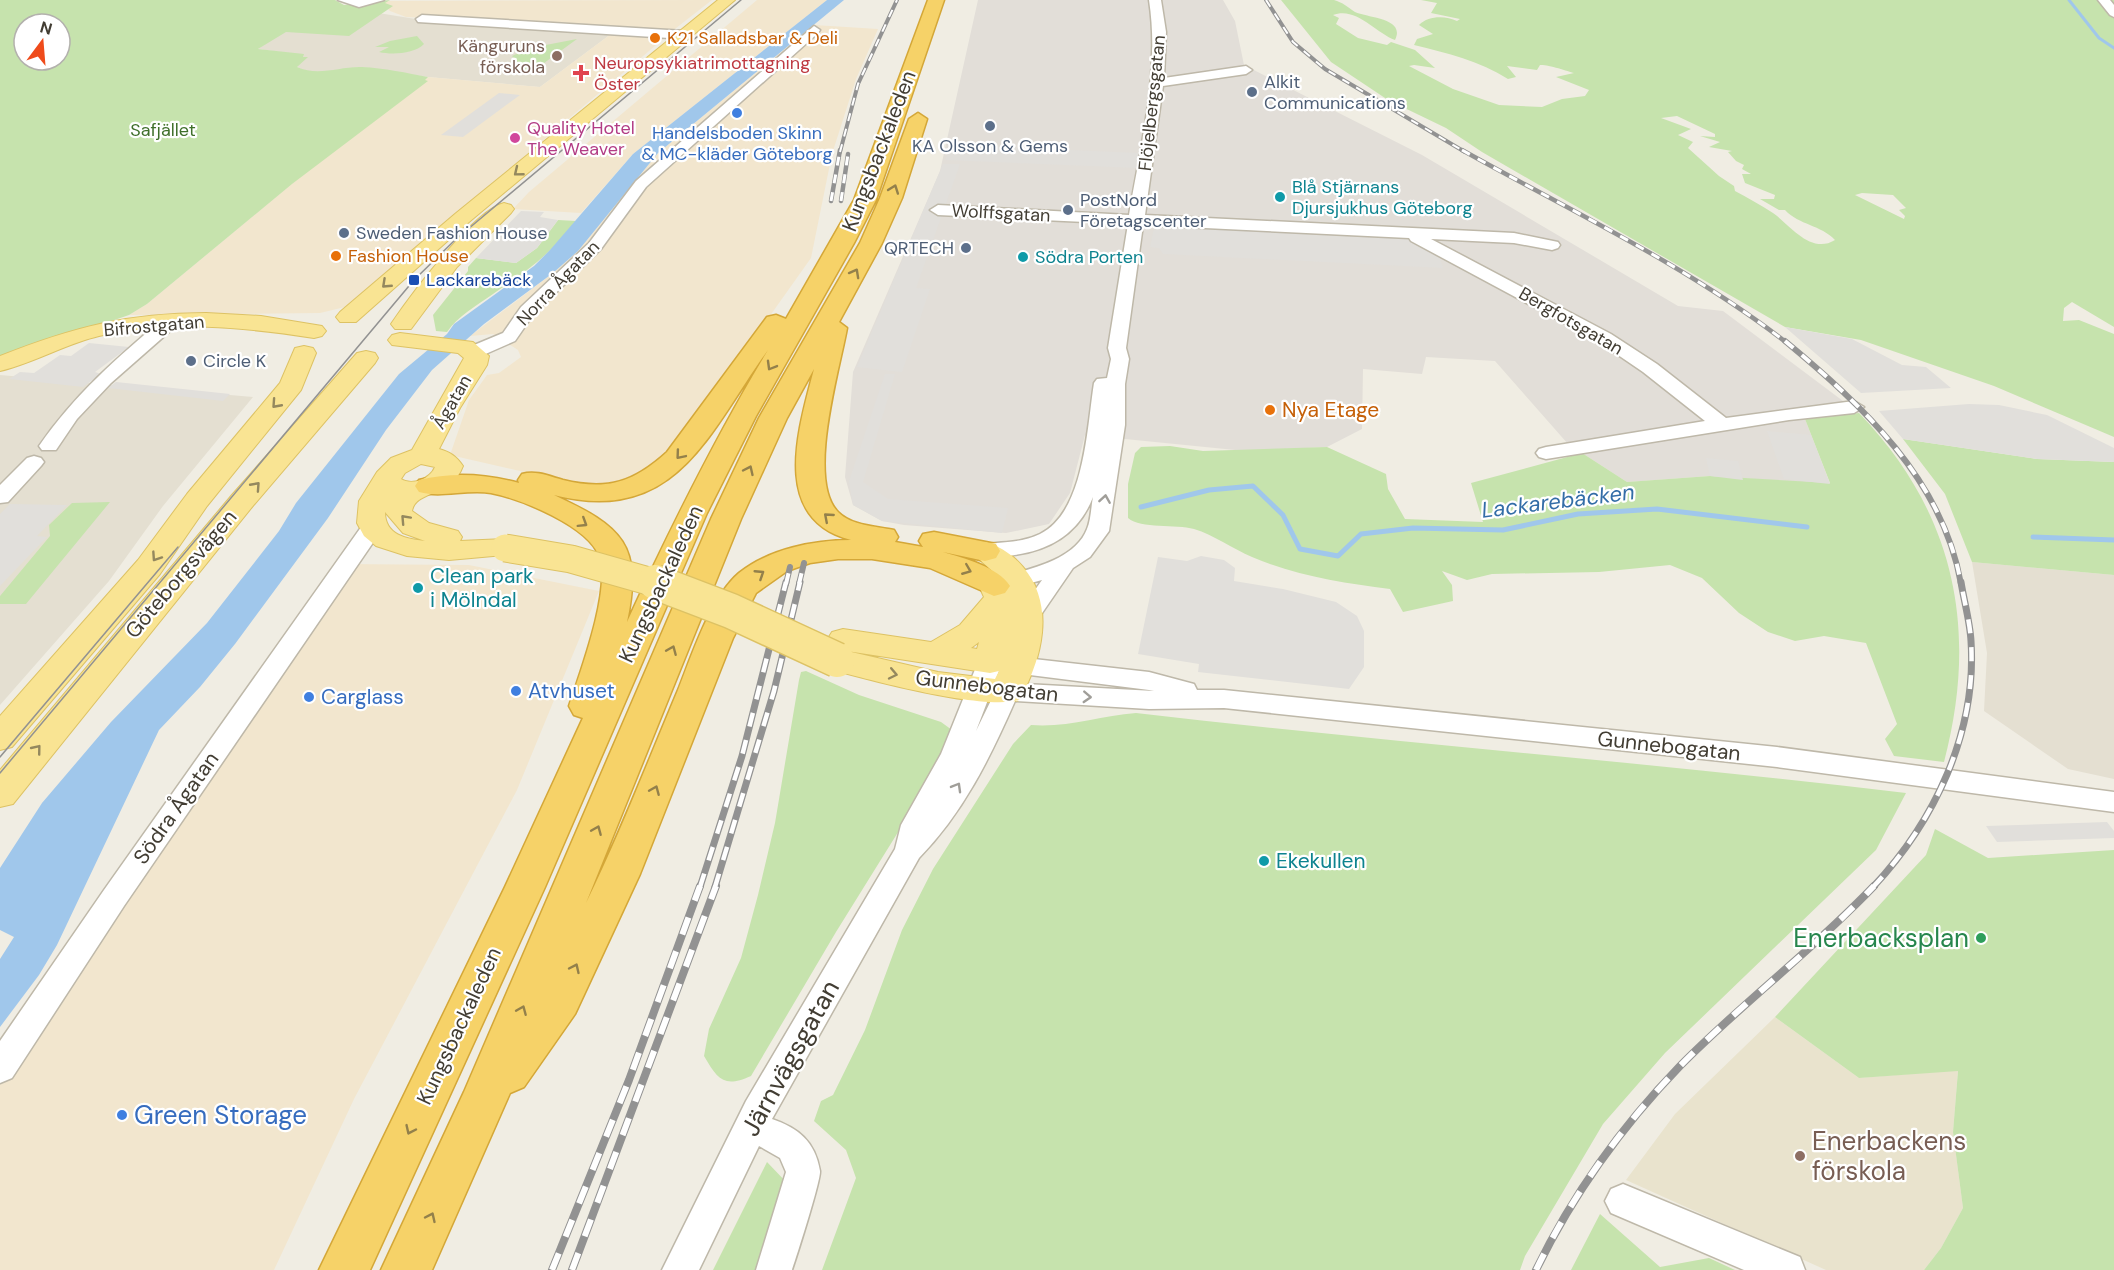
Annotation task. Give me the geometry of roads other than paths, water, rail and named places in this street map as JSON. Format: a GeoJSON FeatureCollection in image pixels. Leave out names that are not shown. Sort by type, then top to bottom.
{"type":"FeatureCollection","features":[{"type":"Feature","properties":{"kind":"highway","name":"Kungsbackaleden"},"geometry":{"type":"LineString","coordinates":[[344,1270],[525,887],[692,513],[742,416],[843,243],[865,200],[936,0]]}},
{"type":"Feature","properties":{"kind":"highway","name":"Kungsbackaleden"},"geometry":{"type":"LineString","coordinates":[[406,1270],[483,1102],[726,519],[773,418],[871,243],[891,198],[924,98]]}},
{"type":"Feature","properties":{"kind":"highway"},"geometry":{"type":"LineString","coordinates":[[419,475],[515,475],[583,494],[616,492],[651,481],[665,472],[680,457],[788,306],[843,243]]}},
{"type":"Feature","properties":{"kind":"highway"},"geometry":{"type":"LineString","coordinates":[[838,303],[810,458],[809,476],[817,506],[827,518],[861,534],[948,543],[1002,577]]}},
{"type":"Feature","properties":{"kind":"highway"},"geometry":{"type":"LineString","coordinates":[[419,475],[477,483],[526,494],[592,529],[609,544],[616,558],[616,587],[612,611],[591,694],[525,887]]}},
{"type":"Feature","properties":{"kind":"highway"},"geometry":{"type":"LineString","coordinates":[[483,1102],[525,1053],[560,1000],[620,874],[730,607],[750,581],[767,570],[804,554],[854,549],[897,553],[956,566],[975,573],[1002,577]]}},
{"type":"Feature","properties":{"kind":"main road"},"geometry":{"type":"LineString","coordinates":[[319,352],[348,317],[411,260],[685,35],[735,2]]}},
{"type":"Feature","properties":{"kind":"main road"},"geometry":{"type":"LineString","coordinates":[[563,158],[735,2]]}},
{"type":"Feature","properties":{"kind":"main road","name":"Göteborgsvägen"},"geometry":{"type":"LineString","coordinates":[[0,794],[242,501],[366,358],[389,349],[402,332],[417,301],[466,244],[514,200]]}},
{"type":"Feature","properties":{"kind":"main road"},"geometry":{"type":"LineString","coordinates":[[348,317],[384,315],[402,332]]}},
{"type":"Feature","properties":{"kind":"main road","name":"Bifrostgatan"},"geometry":{"type":"LineString","coordinates":[[0,364],[98,329],[171,321],[234,321],[319,352]]}},
{"type":"Feature","properties":{"kind":"main road","name":"Ågatan"},"geometry":{"type":"LineString","coordinates":[[383,535],[369,519],[371,507],[419,475],[447,408],[477,360],[470,349],[429,343],[402,332]]}},
{"type":"Feature","properties":{"kind":"main road","name":"Göteborgsvägen"},"geometry":{"type":"LineString","coordinates":[[0,738],[149,567],[197,500],[319,352],[366,358]]}},
{"type":"Feature","properties":{"kind":"main road","name":"Gunnebogatan"},"geometry":{"type":"LineString","coordinates":[[419,475],[400,501],[398,511],[403,520],[425,531],[470,545],[545,552],[633,574],[761,624],[840,650],[887,674],[999,677]]}},
{"type":"Feature","properties":{"kind":"main road"},"geometry":{"type":"LineString","coordinates":[[383,535],[411,548],[470,545]]}},
{"type":"Feature","properties":{"kind":"main road"},"geometry":{"type":"LineString","coordinates":[[1002,577],[1026,593],[1030,614]]}},
{"type":"Feature","properties":{"kind":"main road"},"geometry":{"type":"LineString","coordinates":[[999,677],[1004,607],[1002,577]]}},
{"type":"Feature","properties":{"kind":"main road","name":"Flöjelbergsgatan"},"geometry":{"type":"LineString","coordinates":[[931,655],[957,645],[971,634],[1002,577]]}},
{"type":"Feature","properties":{"kind":"main road","name":"Flöjelbergsgatan"},"geometry":{"type":"LineString","coordinates":[[999,677],[1030,614]]}},
{"type":"Feature","properties":{"kind":"main road","name":"Gunnebogatan"},"geometry":{"type":"LineString","coordinates":[[840,650],[931,655],[999,677]]}},
{"type":"Feature","properties":{"kind":"street"},"geometry":{"type":"LineString","coordinates":[[344,0],[359,4],[378,0]]}},
{"type":"Feature","properties":{"kind":"street","name":"Flöjelbergsgatan"},"geometry":{"type":"LineString","coordinates":[[1002,577],[1066,547],[1080,536],[1085,526],[1083,501],[1107,366],[1117,348],[1157,82],[1160,32],[1155,0]]}},
{"type":"Feature","properties":{"kind":"street"},"geometry":{"type":"LineString","coordinates":[[2104,0],[2114,13]]}},
{"type":"Feature","properties":{"kind":"street"},"geometry":{"type":"LineString","coordinates":[[422,19],[685,35]]}},
{"type":"Feature","properties":{"kind":"street","name":"Norra Ågatan"},"geometry":{"type":"LineString","coordinates":[[470,349],[509,337],[527,310],[595,246],[640,184],[814,30]]}},
{"type":"Feature","properties":{"kind":"street"},"geometry":{"type":"LineString","coordinates":[[1157,82],[1182,81],[1246,70]]}},
{"type":"Feature","properties":{"kind":"street","name":"Wolffsgatan"},"geometry":{"type":"LineString","coordinates":[[938,210],[1135,219]]}},
{"type":"Feature","properties":{"kind":"street","name":"Bergfotsgatan"},"geometry":{"type":"LineString","coordinates":[[1135,219],[1514,238],[1552,244]]}},
{"type":"Feature","properties":{"kind":"street","name":"Bergfotsgatan"},"geometry":{"type":"LineString","coordinates":[[1413,233],[1416,237],[1605,338],[1650,368],[1721,424]]}},
{"type":"Feature","properties":{"kind":"street"},"geometry":{"type":"LineString","coordinates":[[49,446],[70,415],[104,379],[171,321]]}},
{"type":"Feature","properties":{"kind":"street","name":"Flöjelbergsgatan"},"geometry":{"type":"LineString","coordinates":[[1030,614],[1065,563],[1091,542],[1101,523],[1115,425],[1115,384],[1120,359],[1117,348]]}},
{"type":"Feature","properties":{"kind":"street"},"geometry":{"type":"LineString","coordinates":[[1546,453],[1721,424],[1854,407]]}},
{"type":"Feature","properties":{"kind":"street"},"geometry":{"type":"LineString","coordinates":[[0,497],[34,462]]}},
{"type":"Feature","properties":{"kind":"street","name":"Flöjelbergsgatan"},"geometry":{"type":"LineString","coordinates":[[1002,577],[1023,550],[1047,542],[1065,527],[1083,501]]}},
{"type":"Feature","properties":{"kind":"street","name":"Södra Ågatan"},"geometry":{"type":"LineString","coordinates":[[0,1068],[287,647],[357,553],[383,535]]}},
{"type":"Feature","properties":{"kind":"street","name":"Flöjelbergsgatan"},"geometry":{"type":"LineString","coordinates":[[1002,577],[1065,563]]}},
{"type":"Feature","properties":{"kind":"street","name":"Gunnebogatan"},"geometry":{"type":"LineString","coordinates":[[999,677],[1149,700],[1224,699],[1777,757],[2114,802]]}},
{"type":"Feature","properties":{"kind":"street","name":"Järnvägsgatan"},"geometry":{"type":"LineString","coordinates":[[680,1270],[750,1127],[909,850],[932,829],[990,729],[999,677]]}},
{"type":"Feature","properties":{"kind":"street"},"geometry":{"type":"LineString","coordinates":[[750,1127],[781,1138],[793,1147],[803,1172],[774,1270]]}},
{"type":"Feature","properties":{"kind":"street"},"geometry":{"type":"LineString","coordinates":[[1623,1201],[1787,1270]]}},
{"type":"Feature","properties":{"kind":"water"},"geometry":{"type":"Polygon","coordinates":[[[827,0],[844,0],[658,153],[578,251],[553,273],[484,324],[432,370],[386,430],[328,518],[235,644],[200,687],[159,730],[57,945],[39,975],[0,1027],[0,959],[14,937],[0,930],[0,868],[42,803],[111,722],[207,623],[279,531],[296,503],[399,374],[447,334],[454,324],[534,266],[633,154],[827,0]]]}},
{"type":"Feature","properties":{"kind":"waterway","name":"Lackarebäcken"},"geometry":{"type":"LineString","coordinates":[[2069,0],[2099,38],[2114,48]]}},
{"type":"Feature","properties":{"kind":"waterway","name":"Lackarebäcken"},"geometry":{"type":"LineString","coordinates":[[1141,507],[1209,490],[1253,486],[1283,515],[1300,549],[1338,556],[1361,534],[1413,528],[1503,530],[1578,514],[1657,509],[1807,527]]}},
{"type":"Feature","properties":{"kind":"waterway","name":"Lackarebäcken"},"geometry":{"type":"LineString","coordinates":[[2033,537],[2114,540]]}},
{"type":"Feature","properties":{"kind":"tram line"},"geometry":{"type":"LineString","coordinates":[[0,773],[414,280],[455,240],[741,0]]}},
{"type":"Feature","properties":{"kind":"tram line"},"geometry":{"type":"LineString","coordinates":[[0,757],[178,547]]}},
{"type":"Feature","properties":{"kind":"railway"},"geometry":{"type":"LineString","coordinates":[[840,152],[858,84],[897,0]]}},
{"type":"Feature","properties":{"kind":"railway"},"geometry":{"type":"LineString","coordinates":[[1266,0],[1293,42],[1325,69],[1465,152]]}},
{"type":"Feature","properties":{"kind":"railway"},"geometry":{"type":"LineString","coordinates":[[831,201],[840,150]]}},
{"type":"Feature","properties":{"kind":"railway"},"geometry":{"type":"LineString","coordinates":[[1462,150],[1669,264],[1749,315],[1787,343]]}},
{"type":"Feature","properties":{"kind":"railway"},"geometry":{"type":"LineString","coordinates":[[841,201],[848,154]]}},
{"type":"Feature","properties":{"kind":"railway"},"geometry":{"type":"LineString","coordinates":[[1785,341],[1870,419],[1918,478],[1937,511],[1951,546],[1961,584]]}},
{"type":"Feature","properties":{"kind":"railway"},"geometry":{"type":"LineString","coordinates":[[799,584],[804,563]]}},
{"type":"Feature","properties":{"kind":"railway"},"geometry":{"type":"LineString","coordinates":[[786,584],[790,567]]}},
{"type":"Feature","properties":{"kind":"railway"},"geometry":{"type":"LineString","coordinates":[[700,887],[742,756],[786,582]]}},
{"type":"Feature","properties":{"kind":"railway"},"geometry":{"type":"LineString","coordinates":[[715,887],[774,691],[800,582]]}},
{"type":"Feature","properties":{"kind":"railway"},"geometry":{"type":"LineString","coordinates":[[1873,887],[1915,834],[1947,774],[1959,742],[1967,709],[1971,675],[1971,641],[1961,582]]}},
{"type":"Feature","properties":{"kind":"railway"},"geometry":{"type":"LineString","coordinates":[[552,1270],[629,1080],[700,886]]}},
{"type":"Feature","properties":{"kind":"railway"},"geometry":{"type":"LineString","coordinates":[[572,1270],[716,886]]}},
{"type":"Feature","properties":{"kind":"railway"},"geometry":{"type":"LineString","coordinates":[[1536,1270],[1582,1188],[1618,1137],[1658,1089],[1728,1020],[1851,910],[1874,886]]}},
{"type":"Feature","properties":{"kind":"place","name":"K21 Salladsbar & Deli"},"geometry":{"type":"Point","coordinates":[655,38]}},
{"type":"Feature","properties":{"kind":"place","name":"Känguruns förskola"},"geometry":{"type":"Point","coordinates":[557,56]}},
{"type":"Feature","properties":{"kind":"place","name":"Neuropsykiatrimottagning Öster"},"geometry":{"type":"Point","coordinates":[581,73]}},
{"type":"Feature","properties":{"kind":"place","name":"Alkit Communications"},"geometry":{"type":"Point","coordinates":[1252,92]}},
{"type":"Feature","properties":{"kind":"place","name":"Handelsboden Skinn & MC-kläder Göteborg"},"geometry":{"type":"Point","coordinates":[737,113]}},
{"type":"Feature","properties":{"kind":"place","name":"KA Olsson & Gems"},"geometry":{"type":"Point","coordinates":[990,126]}},
{"type":"Feature","properties":{"kind":"place","name":"Quality Hotel The Weaver"},"geometry":{"type":"Point","coordinates":[515,138]}},
{"type":"Feature","properties":{"kind":"place","name":"Blå Stjärnans Djursjukhus Göteborg"},"geometry":{"type":"Point","coordinates":[1280,197]}},
{"type":"Feature","properties":{"kind":"place","name":"PostNord Företagscenter"},"geometry":{"type":"Point","coordinates":[1068,210]}},
{"type":"Feature","properties":{"kind":"place","name":"Sweden Fashion House"},"geometry":{"type":"Point","coordinates":[344,233]}},
{"type":"Feature","properties":{"kind":"place","name":"QRTECH"},"geometry":{"type":"Point","coordinates":[966,248]}},
{"type":"Feature","properties":{"kind":"place","name":"Fashion House"},"geometry":{"type":"Point","coordinates":[336,256]}},
{"type":"Feature","properties":{"kind":"place","name":"Södra Porten"},"geometry":{"type":"Point","coordinates":[1023,257]}},
{"type":"Feature","properties":{"kind":"place","name":"Lackarebäck"},"geometry":{"type":"Point","coordinates":[414,280]}},
{"type":"Feature","properties":{"kind":"place","name":"Circle K"},"geometry":{"type":"Point","coordinates":[191,361]}},
{"type":"Feature","properties":{"kind":"place","name":"Nya Etage"},"geometry":{"type":"Point","coordinates":[1270,410]}},
{"type":"Feature","properties":{"kind":"place","name":"Clean park i Mölndal"},"geometry":{"type":"Point","coordinates":[418,588]}},
{"type":"Feature","properties":{"kind":"place","name":"Atvhuset"},"geometry":{"type":"Point","coordinates":[516,691]}},
{"type":"Feature","properties":{"kind":"place","name":"Carglass"},"geometry":{"type":"Point","coordinates":[309,697]}},
{"type":"Feature","properties":{"kind":"place","name":"Ekekullen"},"geometry":{"type":"Point","coordinates":[1264,861]}},
{"type":"Feature","properties":{"kind":"place","name":"Enerbacksplan"},"geometry":{"type":"Point","coordinates":[1981,938]}},
{"type":"Feature","properties":{"kind":"place","name":"Green Storage"},"geometry":{"type":"Point","coordinates":[122,1115]}},
{"type":"Feature","properties":{"kind":"place","name":"Enerbackens förskola"},"geometry":{"type":"Point","coordinates":[1800,1156]}},
{"type":"Feature","properties":{"kind":"park label","name":"Safjället"},"geometry":{"type":"Point","coordinates":[163,130]}}]}
